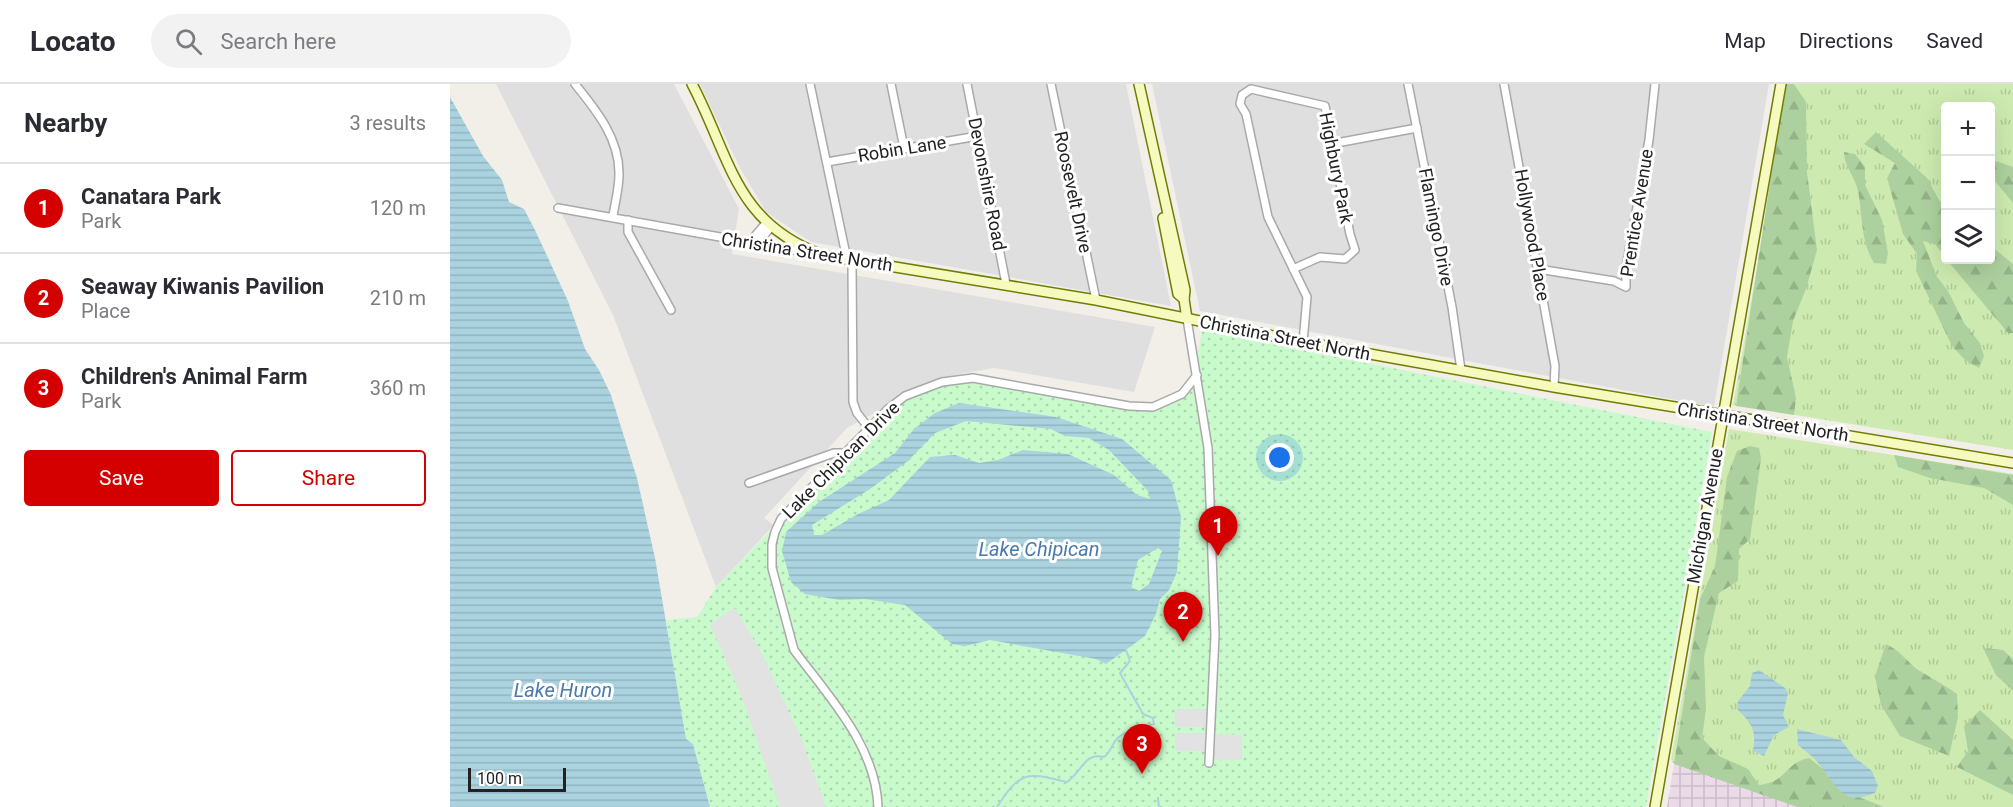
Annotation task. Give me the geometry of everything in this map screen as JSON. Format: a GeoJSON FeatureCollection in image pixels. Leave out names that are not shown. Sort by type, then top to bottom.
{"type":"FeatureCollection","features":[{"type":"Feature","properties":{"kind":"main road"},"geometry":{"type":"LineString","coordinates":[[692,84],[741,192],[768,225],[798,245],[822,255]]}},
{"type":"Feature","properties":{"kind":"main road"},"geometry":{"type":"LineString","coordinates":[[1139,84],[1185,290],[1184,299],[1188,319]]}},
{"type":"Feature","properties":{"kind":"main road","name":"Michigan Avenue"},"geometry":{"type":"LineString","coordinates":[[1655,807],[1780,84]]}},
{"type":"Feature","properties":{"kind":"main road","name":"Christina Street North"},"geometry":{"type":"LineString","coordinates":[[822,255],[1096,300],[1303,342],[1554,387],[2013,463]]}},
{"type":"Feature","properties":{"kind":"street"},"geometry":{"type":"LineString","coordinates":[[575,84],[604,122],[617,160],[619,174],[613,216]]}},
{"type":"Feature","properties":{"kind":"street"},"geometry":{"type":"LineString","coordinates":[[810,84],[844,247],[853,267],[853,402],[857,413],[869,428]]}},
{"type":"Feature","properties":{"kind":"street"},"geometry":{"type":"LineString","coordinates":[[891,84],[904,148]]}},
{"type":"Feature","properties":{"kind":"street","name":"Devonshire Road"},"geometry":{"type":"LineString","coordinates":[[967,84],[1006,284]]}},
{"type":"Feature","properties":{"kind":"street","name":"Roosevelt Drive"},"geometry":{"type":"LineString","coordinates":[[1051,84],[1096,300]]}},
{"type":"Feature","properties":{"kind":"street","name":"Flamingo Drive"},"geometry":{"type":"LineString","coordinates":[[1408,84],[1452,307],[1461,370]]}},
{"type":"Feature","properties":{"kind":"street","name":"Hollywood Place"},"geometry":{"type":"LineString","coordinates":[[1504,84],[1538,269],[1554,366],[1554,387]]}},
{"type":"Feature","properties":{"kind":"street","name":"Prentice Avenue"},"geometry":{"type":"LineString","coordinates":[[1538,269],[1614,281],[1626,287],[1626,268],[1649,140],[1655,84]]}},
{"type":"Feature","properties":{"kind":"street","name":"Highbury Park"},"geometry":{"type":"LineString","coordinates":[[1293,269],[1320,257],[1346,259],[1356,250],[1350,234],[1331,144],[1327,110],[1322,103],[1263,94],[1255,89],[1247,90],[1242,95],[1240,104],[1246,114],[1268,218],[1293,269],[1307,297],[1303,342]]}},
{"type":"Feature","properties":{"kind":"street"},"geometry":{"type":"LineString","coordinates":[[1331,144],[1417,128]]}},
{"type":"Feature","properties":{"kind":"street","name":"Robin Lane"},"geometry":{"type":"LineString","coordinates":[[827,162],[978,136]]}},
{"type":"Feature","properties":{"kind":"street","name":"Christina Street North"},"geometry":{"type":"LineString","coordinates":[[558,208],[822,255]]}},
{"type":"Feature","properties":{"kind":"street"},"geometry":{"type":"LineString","coordinates":[[628,220],[628,232],[671,310]]}},
{"type":"Feature","properties":{"kind":"street"},"geometry":{"type":"LineString","coordinates":[[752,244],[768,225]]}},
{"type":"Feature","properties":{"kind":"street"},"geometry":{"type":"LineString","coordinates":[[1188,319],[1208,437],[1215,617],[1209,763]]}},
{"type":"Feature","properties":{"kind":"street","name":"Lake Chipican Drive"},"geometry":{"type":"LineString","coordinates":[[878,807],[876,782],[857,737],[794,650],[772,568],[772,544],[781,519],[848,453],[888,409],[905,396],[942,382],[986,379],[1129,406],[1153,407],[1182,394],[1197,375]]}},
{"type":"Feature","properties":{"kind":"street"},"geometry":{"type":"LineString","coordinates":[[749,483],[828,455],[848,453]]}},
{"type":"Feature","properties":{"kind":"shaded area"},"geometry":{"type":"Polygon","coordinates":[[[496,84],[674,84],[739,209],[732,254],[1155,327],[1134,392],[994,368],[938,378],[847,428],[764,518],[774,525],[716,587],[613,315],[496,84]]]}},
{"type":"Feature","properties":{"kind":"shaded area"},"geometry":{"type":"Polygon","coordinates":[[[700,84],[1126,84],[1171,306],[811,242],[766,212],[740,168],[700,84]]]}},
{"type":"Feature","properties":{"kind":"shaded area"},"geometry":{"type":"Polygon","coordinates":[[[1152,84],[1769,84],[1714,407],[1200,311],[1152,84]]]}},
{"type":"Feature","properties":{"kind":"shaded area"},"geometry":{"type":"Polygon","coordinates":[[[735,608],[761,652],[801,738],[826,807],[780,807],[743,700],[710,624],[735,608]]]}},
{"type":"Feature","properties":{"kind":"shaded area"},"geometry":{"type":"Polygon","coordinates":[[[1175,709],[1207,709],[1206,727],[1175,727],[1175,709]]]}},
{"type":"Feature","properties":{"kind":"shaded area"},"geometry":{"type":"Polygon","coordinates":[[[1175,733],[1207,733],[1206,751],[1175,751],[1175,733]]]}},
{"type":"Feature","properties":{"kind":"shaded area"},"geometry":{"type":"Polygon","coordinates":[[[1215,734],[1242,735],[1242,760],[1214,760],[1215,734]]]}},
{"type":"Feature","properties":{"kind":"shaded area"},"geometry":{"type":"Polygon","coordinates":[[[1671,760],[1691,765],[1800,807],[1667,807],[1674,764],[1671,760]]]}},
{"type":"Feature","properties":{"kind":"green space"},"geometry":{"type":"Polygon","coordinates":[[[1785,84],[1794,84],[1806,102],[1807,172],[1817,250],[1806,289],[1793,321],[1787,357],[1796,398],[1794,415],[1736,406],[1785,84]]]}},
{"type":"Feature","properties":{"kind":"green space"},"geometry":{"type":"Polygon","coordinates":[[[1789,84],[2013,84],[2013,450],[1733,405],[1789,84]]]}},
{"type":"Feature","properties":{"kind":"green space"},"geometry":{"type":"Polygon","coordinates":[[[1876,132],[1927,178],[1941,202],[1941,252],[1935,244],[1923,241],[1937,277],[1948,291],[1964,323],[1980,343],[1984,356],[1979,368],[1965,360],[1952,346],[1916,271],[1917,254],[1903,234],[1887,178],[1895,163],[1864,144],[1876,132]]]}},
{"type":"Feature","properties":{"kind":"green space"},"geometry":{"type":"Polygon","coordinates":[[[1844,152],[1855,154],[1865,167],[1865,185],[1882,220],[1888,253],[1886,264],[1874,263],[1866,246],[1858,191],[1844,152]]]}},
{"type":"Feature","properties":{"kind":"green space"},"geometry":{"type":"Polygon","coordinates":[[[1995,161],[2013,167],[2013,203],[1995,181],[1995,161]]]}},
{"type":"Feature","properties":{"kind":"green space"},"geometry":{"type":"Polygon","coordinates":[[[1995,249],[2013,264],[2013,333],[2008,333],[1950,264],[1995,264],[1995,249]]]}},
{"type":"Feature","properties":{"kind":"green space"},"geometry":{"type":"Polygon","coordinates":[[[1202,330],[1712,432],[1646,807],[710,807],[693,744],[686,740],[666,620],[697,617],[716,587],[888,409],[920,390],[958,381],[1129,405],[1164,401],[1176,396],[1185,388],[1191,377],[1196,364],[1202,330]]]}},
{"type":"Feature","properties":{"kind":"green space"},"geometry":{"type":"Polygon","coordinates":[[[1729,429],[2013,474],[2013,807],[1800,807],[1691,765],[1671,760],[1729,429]]]}},
{"type":"Feature","properties":{"kind":"green space"},"geometry":{"type":"Polygon","coordinates":[[[1750,446],[1759,448],[1761,458],[1750,539],[1739,549],[1738,581],[1719,593],[1704,657],[1706,709],[1702,738],[1719,756],[1748,769],[1759,785],[1776,780],[1801,760],[1809,758],[1859,797],[1884,807],[1797,807],[1674,764],[1700,599],[1715,566],[1727,477],[1737,451],[1750,446]]]}},
{"type":"Feature","properties":{"kind":"green space"},"geometry":{"type":"Polygon","coordinates":[[[1894,455],[2013,475],[2013,505],[1984,488],[1930,478],[1898,467],[1894,455]]]}},
{"type":"Feature","properties":{"kind":"green space"},"geometry":{"type":"Polygon","coordinates":[[[1886,644],[1916,668],[1957,694],[1958,717],[1949,756],[1900,736],[1881,705],[1875,676],[1886,644]]]}},
{"type":"Feature","properties":{"kind":"green space"},"geometry":{"type":"Polygon","coordinates":[[[1983,648],[2003,650],[2013,659],[2013,691],[1996,675],[1983,648]]]}},
{"type":"Feature","properties":{"kind":"green space"},"geometry":{"type":"Polygon","coordinates":[[[1980,710],[2013,740],[2013,795],[1957,767],[1968,751],[1964,726],[1980,710]]]}},
{"type":"Feature","properties":{"kind":"water","name":"Lake Huron"},"geometry":{"type":"Polygon","coordinates":[[[450,97],[483,156],[502,180],[509,202],[524,209],[568,301],[585,349],[599,370],[611,395],[637,478],[655,558],[686,739],[693,744],[710,807],[450,807],[450,97]]]}},
{"type":"Feature","properties":{"kind":"water","name":"Lake Chipican"},"geometry":{"type":"Polygon","coordinates":[[[959,403],[1056,417],[1122,439],[1171,480],[1181,517],[1177,572],[1169,590],[1160,599],[1156,614],[1145,636],[1106,664],[1096,659],[990,640],[965,646],[952,644],[905,605],[865,599],[840,600],[805,594],[791,582],[782,551],[786,532],[819,502],[895,453],[914,429],[935,413],[959,403]],[[966,421],[935,433],[908,461],[870,489],[812,525],[814,535],[822,535],[858,514],[889,500],[930,457],[955,455],[979,463],[998,460],[1023,450],[1068,454],[1114,475],[1137,495],[1150,499],[1148,491],[1109,450],[1089,438],[1065,436],[1051,429],[966,421]],[[1158,548],[1138,560],[1131,587],[1139,591],[1149,584],[1162,551],[1158,548]]]}},
{"type":"Feature","properties":{"kind":"water"},"geometry":{"type":"Polygon","coordinates":[[[1759,670],[1785,688],[1788,693],[1783,715],[1789,727],[1774,735],[1764,756],[1753,751],[1752,727],[1737,709],[1738,701],[1750,686],[1752,673],[1759,670]]]}},
{"type":"Feature","properties":{"kind":"water"},"geometry":{"type":"Polygon","coordinates":[[[1797,729],[1841,740],[1854,757],[1872,771],[1878,786],[1875,793],[1855,797],[1841,792],[1817,761],[1798,745],[1797,729]]]}},
{"type":"Feature","properties":{"kind":"waterway"},"geometry":{"type":"LineString","coordinates":[[997,807],[1019,780],[1034,776],[1067,782],[1092,757],[1104,757],[1123,734],[1154,724],[1153,718],[1143,714],[1120,673],[1130,661],[1126,650]]}},
{"type":"Feature","properties":{"kind":"waterway"},"geometry":{"type":"LineString","coordinates":[[1158,798],[1159,807]]}},
{"type":"Feature","properties":{"kind":"place","name":"Canatara Park"},"geometry":{"type":"Point","coordinates":[1218,556]}},
{"type":"Feature","properties":{"kind":"place","name":"Seaway Kiwanis Pavilion"},"geometry":{"type":"Point","coordinates":[1183,642]}},
{"type":"Feature","properties":{"kind":"place","name":"Children's Animal Farm"},"geometry":{"type":"Point","coordinates":[1142,774]}}]}
